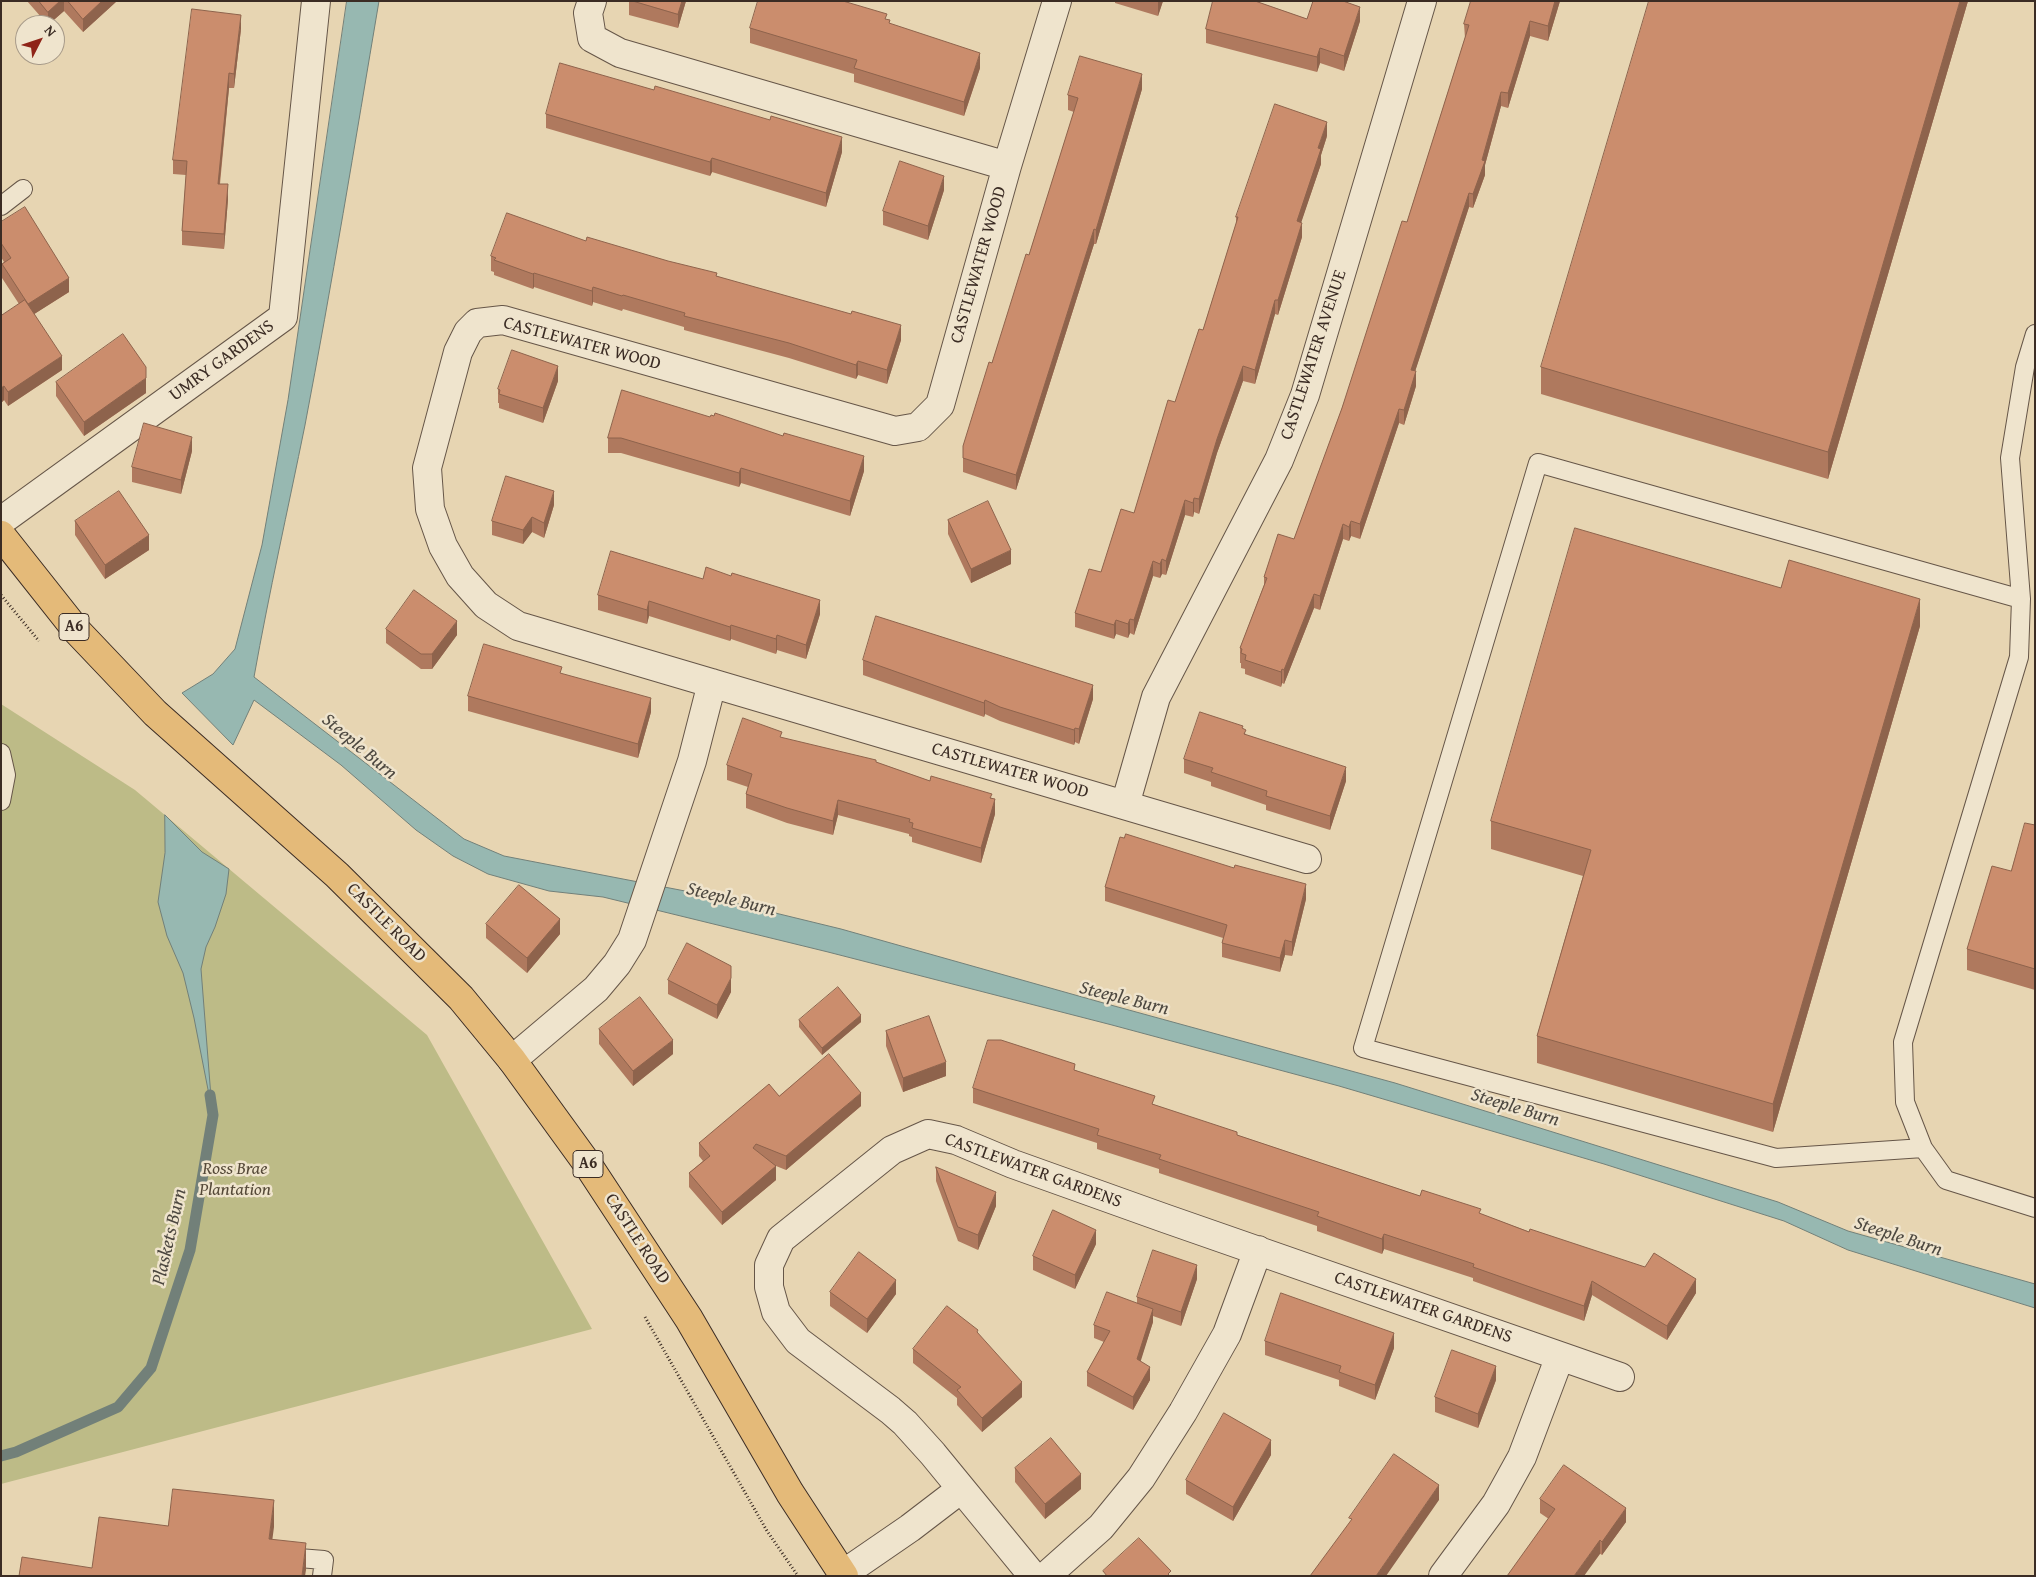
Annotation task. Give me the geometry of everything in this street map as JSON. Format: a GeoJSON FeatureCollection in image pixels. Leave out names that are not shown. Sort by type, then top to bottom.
{"type":"FeatureCollection","features":[{"type":"Feature","properties":{"kind":"main road","name":"CASTLE ROAD"},"geometry":{"type":"LineString","coordinates":[[1,535],[77,631],[155,713],[337,875],[461,998],[512,1060],[586,1162],[689,1319],[790,1492],[844,1575]]}},
{"type":"Feature","properties":{"kind":"street","name":"UMRY GARDENS"},"geometry":{"type":"LineString","coordinates":[[1,521],[283,317],[316,1]]}},
{"type":"Feature","properties":{"kind":"street","name":"CASTLEWATER WOOD"},"geometry":{"type":"LineString","coordinates":[[592,1],[588,13],[592,38],[620,53],[1007,166]]}},
{"type":"Feature","properties":{"kind":"street","name":"CASTLEWATER WOOD"},"geometry":{"type":"LineString","coordinates":[[1057,1],[1007,166],[940,406],[918,427],[895,431],[503,320],[477,323],[468,332],[458,352],[427,468],[430,509],[443,546],[460,576],[486,605],[518,626],[1307,859]]}},
{"type":"Feature","properties":{"kind":"street","name":"CASTLEWATER AVENUE"},"geometry":{"type":"LineString","coordinates":[[1125,805],[1156,697],[1279,460],[1305,395],[1421,2]]}},
{"type":"Feature","properties":{"kind":"street"},"geometry":{"type":"LineString","coordinates":[[512,1060],[596,989],[617,964],[632,940],[692,761],[712,683]]}},
{"type":"Feature","properties":{"kind":"street","name":"CASTLEWATER GARDENS"},"geometry":{"type":"LineString","coordinates":[[1033,1576],[933,1454],[905,1423],[798,1342],[776,1312],[769,1287],[769,1265],[781,1239],[892,1150],[928,1134],[956,1140],[1014,1164],[1620,1377]]}},
{"type":"Feature","properties":{"kind":"street"},"geometry":{"type":"LineString","coordinates":[[1046,1576],[1101,1527],[1141,1478],[1183,1412],[1227,1334],[1258,1250]]}},
{"type":"Feature","properties":{"kind":"street"},"geometry":{"type":"LineString","coordinates":[[1443,1576],[1496,1504],[1522,1457],[1560,1356]]}},
{"type":"Feature","properties":{"kind":"street"},"geometry":{"type":"LineString","coordinates":[[844,1575],[961,1489]]}},
{"type":"Feature","properties":{"kind":"lane"},"geometry":{"type":"LineString","coordinates":[[1,206],[23,189]]}},
{"type":"Feature","properties":{"kind":"lane"},"geometry":{"type":"LineString","coordinates":[[2035,334],[2025,367],[2010,458],[2021,599],[2019,657],[1903,1042],[1906,1102],[1923,1148],[1946,1180],[2035,1208]]}},
{"type":"Feature","properties":{"kind":"lane"},"geometry":{"type":"LineString","coordinates":[[1923,1148],[1776,1158],[1363,1048],[1538,463],[2021,599]]}},
{"type":"Feature","properties":{"kind":"lane"},"geometry":{"type":"LineString","coordinates":[[1,753],[6,775],[1,801]]}},
{"type":"Feature","properties":{"kind":"lane"},"geometry":{"type":"LineString","coordinates":[[286,1557],[324,1560],[322,1576]]}},
{"type":"Feature","properties":{"kind":"path"},"geometry":{"type":"LineString","coordinates":[[1,595],[42,644]]}},
{"type":"Feature","properties":{"kind":"path"},"geometry":{"type":"LineString","coordinates":[[643,1313],[767,1531],[798,1576]]}},
{"type":"Feature","properties":{"kind":"green space","name":"Ross Brae Plantation"},"geometry":{"type":"Polygon","coordinates":[[[1,704],[135,790],[427,1035],[592,1329],[1,1484],[1,704]]]}},
{"type":"Feature","properties":{"kind":"water"},"geometry":{"type":"Polygon","coordinates":[[[347,1],[379,1],[315,372],[254,677],[464,839],[504,856],[685,891],[841,929],[1395,1083],[1778,1202],[1848,1231],[2035,1284],[2035,1308],[1848,1250],[1784,1221],[1604,1164],[1339,1086],[828,952],[603,897],[549,891],[488,874],[453,856],[416,830],[341,765],[254,700],[233,745],[182,693],[213,674],[235,649],[262,545],[288,400],[347,1]]]}},
{"type":"Feature","properties":{"kind":"water"},"geometry":{"type":"Polygon","coordinates":[[[165,815],[202,852],[229,869],[226,894],[206,947],[201,969],[212,1110],[183,973],[167,936],[158,902],[165,853],[165,815]]]}},
{"type":"Feature","properties":{"kind":"building"},"geometry":{"type":"Polygon","coordinates":[[[39,1],[60,1],[48,12],[39,1]]]}},
{"type":"Feature","properties":{"kind":"building"},"geometry":{"type":"Polygon","coordinates":[[[68,1],[102,1],[83,19],[68,1]]]}},
{"type":"Feature","properties":{"kind":"building"},"geometry":{"type":"Polygon","coordinates":[[[633,1],[682,1],[678,14],[633,1]]]}},
{"type":"Feature","properties":{"kind":"building"},"geometry":{"type":"Polygon","coordinates":[[[758,1],[843,1],[887,14],[885,19],[890,20],[889,23],[980,53],[964,102],[854,68],[857,60],[750,28],[758,1]]]}},
{"type":"Feature","properties":{"kind":"building"},"geometry":{"type":"Polygon","coordinates":[[[1213,1],[1255,1],[1307,19],[1313,1],[1343,1],[1360,7],[1344,56],[1320,48],[1317,57],[1206,29],[1213,1]]]}},
{"type":"Feature","properties":{"kind":"building"},"geometry":{"type":"Polygon","coordinates":[[[1471,1],[1555,1],[1548,26],[1530,21],[1508,93],[1501,92],[1482,160],[1485,161],[1473,194],[1469,193],[1411,370],[1416,371],[1404,410],[1399,409],[1360,524],[1351,521],[1349,527],[1343,524],[1320,596],[1314,594],[1284,670],[1282,669],[1281,672],[1245,660],[1246,655],[1241,653],[1242,649],[1240,648],[1267,578],[1264,577],[1278,534],[1294,539],[1342,408],[1402,221],[1407,222],[1469,25],[1464,24],[1471,1]]]}},
{"type":"Feature","properties":{"kind":"building"},"geometry":{"type":"Polygon","coordinates":[[[1649,1],[1960,1],[1828,452],[1541,367],[1649,1]]]}},
{"type":"Feature","properties":{"kind":"building"},"geometry":{"type":"Polygon","coordinates":[[[192,9],[241,15],[234,74],[229,73],[218,184],[228,184],[224,234],[182,231],[187,161],[173,160],[192,9]]]}},
{"type":"Feature","properties":{"kind":"building"},"geometry":{"type":"Polygon","coordinates":[[[1080,56],[1142,74],[1096,230],[1094,229],[1016,475],[963,458],[963,446],[989,362],[992,363],[1026,254],[1029,255],[1078,98],[1068,95],[1080,56]]]}},
{"type":"Feature","properties":{"kind":"building"},"geometry":{"type":"Polygon","coordinates":[[[560,63],[654,90],[655,86],[770,120],[771,116],[842,137],[826,193],[712,158],[710,162],[546,114],[560,63]]]}},
{"type":"Feature","properties":{"kind":"building"},"geometry":{"type":"Polygon","coordinates":[[[1275,104],[1327,122],[1318,148],[1321,149],[1297,221],[1302,223],[1278,300],[1275,300],[1255,370],[1243,366],[1217,439],[1199,499],[1194,498],[1193,503],[1185,500],[1166,561],[1162,559],[1160,564],[1153,561],[1134,620],[1130,619],[1128,624],[1116,620],[1114,625],[1075,613],[1089,569],[1101,572],[1121,509],[1134,513],[1168,400],[1175,402],[1199,329],[1203,330],[1238,217],[1236,217],[1275,104]]]}},
{"type":"Feature","properties":{"kind":"building"},"geometry":{"type":"Polygon","coordinates":[[[900,161],[944,176],[928,226],[883,211],[900,161]]]}},
{"type":"Feature","properties":{"kind":"building"},"geometry":{"type":"Polygon","coordinates":[[[25,207],[69,278],[28,304],[2,264],[11,258],[1,243],[1,222],[25,207]]]}},
{"type":"Feature","properties":{"kind":"building"},"geometry":{"type":"Polygon","coordinates":[[[507,213],[586,241],[587,237],[668,261],[717,273],[716,276],[851,314],[852,311],[901,325],[887,370],[858,361],[856,365],[789,343],[684,316],[685,313],[623,295],[593,287],[592,291],[533,274],[494,260],[496,258],[491,256],[507,213]]]}},
{"type":"Feature","properties":{"kind":"building"},"geometry":{"type":"Polygon","coordinates":[[[25,300],[62,356],[8,392],[4,386],[1,388],[1,316],[25,300]]]}},
{"type":"Feature","properties":{"kind":"building"},"geometry":{"type":"Polygon","coordinates":[[[123,334],[146,367],[146,378],[84,422],[56,382],[123,334]]]}},
{"type":"Feature","properties":{"kind":"building"},"geometry":{"type":"Polygon","coordinates":[[[512,350],[558,366],[543,408],[499,394],[500,390],[498,389],[512,350]]]}},
{"type":"Feature","properties":{"kind":"building"},"geometry":{"type":"Polygon","coordinates":[[[622,390],[710,417],[711,415],[714,416],[715,413],[783,436],[784,433],[864,456],[850,501],[741,468],[739,473],[621,438],[608,438],[622,390]]]}},
{"type":"Feature","properties":{"kind":"building"},"geometry":{"type":"Polygon","coordinates":[[[144,423],[192,437],[181,480],[132,467],[144,423]]]}},
{"type":"Feature","properties":{"kind":"building"},"geometry":{"type":"Polygon","coordinates":[[[506,476],[554,491],[544,523],[532,517],[523,530],[492,521],[506,476]]]}},
{"type":"Feature","properties":{"kind":"building"},"geometry":{"type":"Polygon","coordinates":[[[119,491],[149,535],[105,565],[75,521],[119,491]]]}},
{"type":"Feature","properties":{"kind":"building"},"geometry":{"type":"Polygon","coordinates":[[[988,501],[1011,550],[971,569],[948,520],[988,501]]]}},
{"type":"Feature","properties":{"kind":"building"},"geometry":{"type":"Polygon","coordinates":[[[1575,528],[1781,588],[1789,560],[1920,599],[1773,1104],[1537,1036],[1591,850],[1491,821],[1575,528]]]}},
{"type":"Feature","properties":{"kind":"building"},"geometry":{"type":"Polygon","coordinates":[[[611,551],[703,579],[706,567],[731,576],[732,573],[820,600],[806,645],[777,635],[776,639],[731,625],[730,627],[649,601],[647,610],[598,595],[611,551]]]}},
{"type":"Feature","properties":{"kind":"building"},"geometry":{"type":"Polygon","coordinates":[[[414,590],[457,621],[432,654],[421,654],[386,629],[414,590]]]}},
{"type":"Feature","properties":{"kind":"building"},"geometry":{"type":"Polygon","coordinates":[[[876,616],[1093,685],[1079,729],[1075,728],[1074,730],[1000,707],[985,700],[984,703],[863,660],[876,616]]]}},
{"type":"Feature","properties":{"kind":"building"},"geometry":{"type":"Polygon","coordinates":[[[484,644],[562,667],[560,673],[651,698],[638,744],[468,696],[484,644]]]}},
{"type":"Feature","properties":{"kind":"building"},"geometry":{"type":"Polygon","coordinates":[[[1200,712],[1243,726],[1242,728],[1246,730],[1244,734],[1346,767],[1330,816],[1266,796],[1267,791],[1211,772],[1213,768],[1184,759],[1200,712]]]}},
{"type":"Feature","properties":{"kind":"building"},"geometry":{"type":"Polygon","coordinates":[[[743,718],[782,732],[780,737],[876,760],[876,762],[930,781],[931,776],[992,794],[990,798],[995,799],[981,848],[912,828],[913,823],[909,822],[910,819],[838,800],[833,821],[746,794],[752,774],[727,765],[743,718]]]}},
{"type":"Feature","properties":{"kind":"building"},"geometry":{"type":"Polygon","coordinates":[[[2025,823],[2035,825],[2035,969],[1967,949],[1992,866],[2011,871],[2025,823]]]}},
{"type":"Feature","properties":{"kind":"building"},"geometry":{"type":"Polygon","coordinates":[[[1126,834],[1234,868],[1235,865],[1306,884],[1292,942],[1285,940],[1280,958],[1222,943],[1227,925],[1105,887],[1120,837],[1124,838],[1126,834]]]}},
{"type":"Feature","properties":{"kind":"building"},"geometry":{"type":"Polygon","coordinates":[[[519,885],[560,919],[527,958],[486,924],[519,885]]]}},
{"type":"Feature","properties":{"kind":"building"},"geometry":{"type":"Polygon","coordinates":[[[687,943],[731,966],[731,978],[717,1005],[668,980],[687,943]]]}},
{"type":"Feature","properties":{"kind":"building"},"geometry":{"type":"Polygon","coordinates":[[[838,987],[861,1015],[822,1048],[799,1020],[838,987]]]}},
{"type":"Feature","properties":{"kind":"building"},"geometry":{"type":"Polygon","coordinates":[[[640,997],[673,1040],[633,1071],[599,1029],[640,997]]]}},
{"type":"Feature","properties":{"kind":"building"},"geometry":{"type":"Polygon","coordinates":[[[929,1016],[946,1062],[903,1078],[886,1031],[929,1016]]]}},
{"type":"Feature","properties":{"kind":"building"},"geometry":{"type":"Polygon","coordinates":[[[988,1040],[1001,1040],[1075,1064],[1074,1070],[1155,1096],[1152,1104],[1237,1132],[1237,1135],[1420,1196],[1422,1190],[1481,1209],[1479,1213],[1529,1232],[1530,1229],[1645,1267],[1654,1253],[1696,1279],[1667,1326],[1592,1281],[1584,1306],[1473,1267],[1474,1264],[1384,1234],[1382,1239],[1317,1216],[1319,1212],[1159,1159],[1161,1155],[1097,1135],[1099,1129],[973,1088],[988,1040]]]}},
{"type":"Feature","properties":{"kind":"building"},"geometry":{"type":"Polygon","coordinates":[[[829,1054],[861,1093],[786,1156],[756,1144],[753,1148],[776,1166],[722,1212],[689,1173],[710,1156],[699,1143],[769,1084],[779,1096],[829,1054]]]}},
{"type":"Feature","properties":{"kind":"building"},"geometry":{"type":"Polygon","coordinates":[[[936,1167],[996,1192],[978,1235],[958,1227],[936,1167]]]}},
{"type":"Feature","properties":{"kind":"building"},"geometry":{"type":"Polygon","coordinates":[[[1053,1210],[1096,1230],[1075,1275],[1033,1256],[1053,1210]]]}},
{"type":"Feature","properties":{"kind":"building"},"geometry":{"type":"Polygon","coordinates":[[[1153,1250],[1197,1265],[1181,1312],[1137,1297],[1153,1250]]]}},
{"type":"Feature","properties":{"kind":"building"},"geometry":{"type":"Polygon","coordinates":[[[859,1252],[896,1280],[867,1319],[830,1292],[859,1252]]]}},
{"type":"Feature","properties":{"kind":"building"},"geometry":{"type":"Polygon","coordinates":[[[1107,1292],[1153,1309],[1137,1359],[1150,1367],[1133,1397],[1087,1372],[1110,1331],[1094,1325],[1107,1292]]]}},
{"type":"Feature","properties":{"kind":"building"},"geometry":{"type":"Polygon","coordinates":[[[1281,1293],[1394,1333],[1375,1385],[1339,1372],[1341,1366],[1265,1341],[1281,1293]]]}},
{"type":"Feature","properties":{"kind":"building"},"geometry":{"type":"Polygon","coordinates":[[[947,1306],[978,1330],[977,1332],[1022,1382],[982,1418],[957,1390],[961,1387],[913,1349],[947,1306]]]}},
{"type":"Feature","properties":{"kind":"building"},"geometry":{"type":"Polygon","coordinates":[[[1452,1350],[1496,1366],[1478,1414],[1435,1397],[1452,1350]]]}},
{"type":"Feature","properties":{"kind":"building"},"geometry":{"type":"Polygon","coordinates":[[[1224,1413],[1271,1440],[1233,1507],[1186,1480],[1224,1413]]]}},
{"type":"Feature","properties":{"kind":"building"},"geometry":{"type":"Polygon","coordinates":[[[1051,1438],[1081,1474],[1045,1504],[1015,1468],[1051,1438]]]}},
{"type":"Feature","properties":{"kind":"building"},"geometry":{"type":"Polygon","coordinates":[[[1394,1454],[1439,1485],[1376,1576],[1310,1576],[1352,1519],[1349,1518],[1394,1454]]]}},
{"type":"Feature","properties":{"kind":"building"},"geometry":{"type":"Polygon","coordinates":[[[1564,1465],[1626,1508],[1602,1542],[1600,1540],[1574,1576],[1507,1576],[1555,1509],[1540,1499],[1564,1465]]]}},
{"type":"Feature","properties":{"kind":"building"},"geometry":{"type":"Polygon","coordinates":[[[173,1489],[274,1500],[269,1539],[306,1543],[302,1576],[19,1576],[22,1557],[92,1568],[99,1517],[168,1526],[173,1489]]]}},
{"type":"Feature","properties":{"kind":"building"},"geometry":{"type":"Polygon","coordinates":[[[1139,1538],[1171,1571],[1168,1574],[1170,1576],[1107,1576],[1103,1571],[1139,1538]]]}},
{"type":"Feature","properties":{"kind":"waterway","name":"Plaskets Burn"},"geometry":{"type":"LineString","coordinates":[[1,1456],[16,1452],[118,1407],[151,1368],[190,1250],[213,1115],[210,1095]]}},
{"type":"Feature","properties":{"kind":"water label","name":"Steeple Burn"},"geometry":{"type":"Point","coordinates":[359,747]}},
{"type":"Feature","properties":{"kind":"water label","name":"Steeple Burn"},"geometry":{"type":"Point","coordinates":[731,900]}},
{"type":"Feature","properties":{"kind":"water label","name":"Steeple Burn"},"geometry":{"type":"Point","coordinates":[1124,999]}},
{"type":"Feature","properties":{"kind":"water label","name":"Steeple Burn"},"geometry":{"type":"Point","coordinates":[1515,1108]}},
{"type":"Feature","properties":{"kind":"water label","name":"Steeple Burn"},"geometry":{"type":"Point","coordinates":[1898,1237]}}]}
